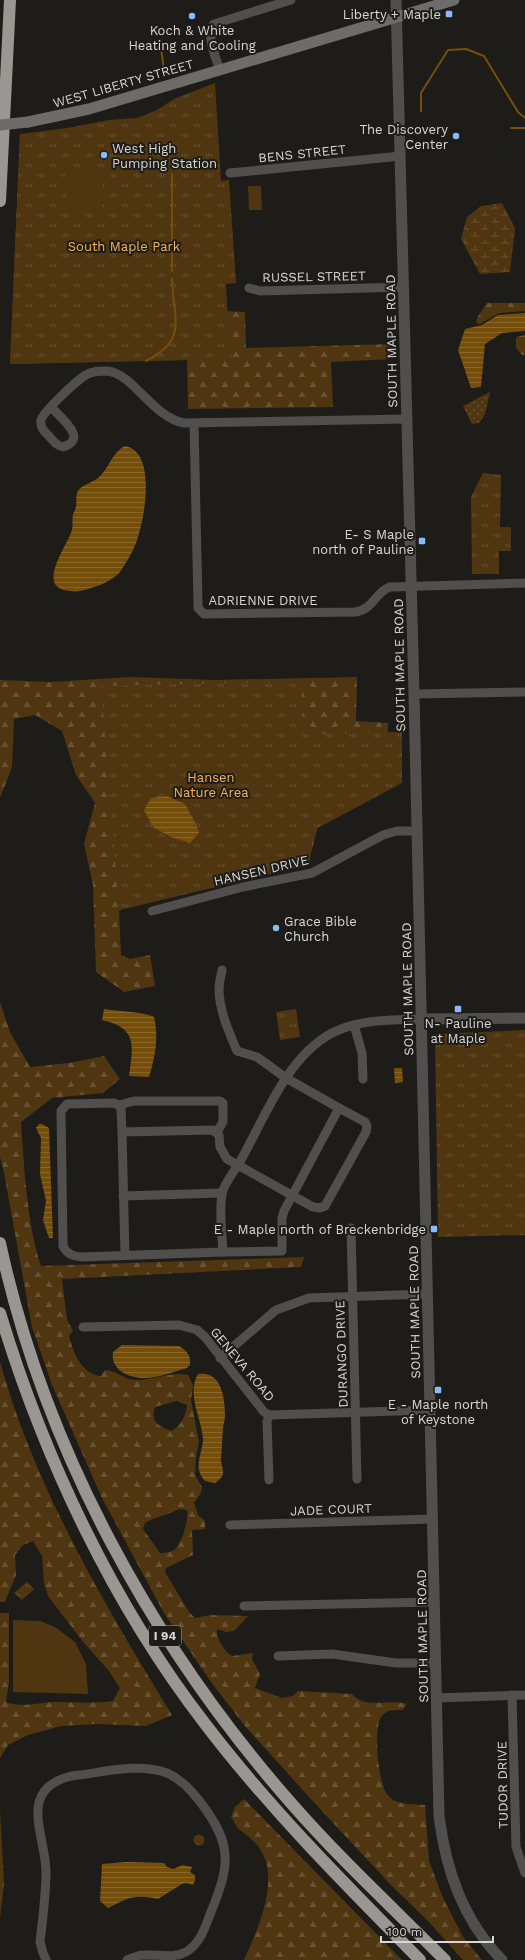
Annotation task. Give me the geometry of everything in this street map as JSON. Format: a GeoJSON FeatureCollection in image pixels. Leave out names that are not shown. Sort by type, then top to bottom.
{"type":"FeatureCollection","features":[{"type":"Feature","properties":{"kind":"highway"},"geometry":{"type":"LineString","coordinates":[[0,201],[10,0]]}},
{"type":"Feature","properties":{"kind":"highway","name":"I 94"},"geometry":{"type":"LineString","coordinates":[[0,1243],[7,1274],[29,1348],[56,1423],[108,1537],[149,1611],[215,1709],[291,1803],[445,1960]]}},
{"type":"Feature","properties":{"kind":"highway","name":"I 94"},"geometry":{"type":"LineString","coordinates":[[0,1313],[22,1379],[74,1507],[124,1600],[168,1671],[204,1724],[301,1839],[420,1960]]}},
{"type":"Feature","properties":{"kind":"main road","name":"WEST LIBERTY STREET"},"geometry":{"type":"LineString","coordinates":[[0,126],[28,122],[89,109],[454,0]]}},
{"type":"Feature","properties":{"kind":"street"},"geometry":{"type":"LineString","coordinates":[[220,70],[210,34],[211,27],[218,22],[290,0]]}},
{"type":"Feature","properties":{"kind":"street","name":"SOUTH MAPLE ROAD"},"geometry":{"type":"LineString","coordinates":[[396,0],[422,1019],[439,1816],[449,1868],[466,1911],[484,1940],[502,1960]]}},
{"type":"Feature","properties":{"kind":"street","name":"BENS STREET"},"geometry":{"type":"LineString","coordinates":[[230,173],[401,156]]}},
{"type":"Feature","properties":{"kind":"street","name":"RUSSEL STREET"},"geometry":{"type":"LineString","coordinates":[[249,288],[260,291],[404,287]]}},
{"type":"Feature","properties":{"kind":"street"},"geometry":{"type":"LineString","coordinates":[[51,407],[86,374],[96,371],[107,371],[114,372],[122,376],[168,418],[184,424],[407,418]]}},
{"type":"Feature","properties":{"kind":"street","name":"ADRIENNE DRIVE"},"geometry":{"type":"LineString","coordinates":[[194,423],[198,604],[201,612],[209,615],[355,612],[368,608],[386,589],[411,587]]}},
{"type":"Feature","properties":{"kind":"street"},"geometry":{"type":"LineString","coordinates":[[411,587],[525,583]]}},
{"type":"Feature","properties":{"kind":"street"},"geometry":{"type":"LineString","coordinates":[[414,694],[525,692]]}},
{"type":"Feature","properties":{"kind":"street","name":"HANSEN DRIVE"},"geometry":{"type":"LineString","coordinates":[[152,911],[243,887],[312,873],[383,835],[397,831],[417,831]]}},
{"type":"Feature","properties":{"kind":"street"},"geometry":{"type":"LineString","coordinates":[[222,970],[219,989],[228,1027],[237,1051],[257,1057],[286,1078],[365,1122],[367,1126],[366,1132],[325,1206],[320,1208],[314,1207],[292,1195],[227,1159],[220,1147],[219,1135],[217,1132],[224,1117],[223,1104],[220,1101],[134,1101],[119,1105],[114,1103],[67,1104],[61,1111],[63,1246],[70,1254],[75,1256],[282,1251],[282,1218],[292,1195],[339,1108]]}},
{"type":"Feature","properties":{"kind":"street"},"geometry":{"type":"LineString","coordinates":[[223,1252],[222,1193],[286,1078],[299,1060],[314,1046],[332,1034],[354,1025],[372,1021],[525,1018]]}},
{"type":"Feature","properties":{"kind":"street"},"geometry":{"type":"LineString","coordinates":[[354,1025],[362,1053],[363,1079]]}},
{"type":"Feature","properties":{"kind":"street"},"geometry":{"type":"LineString","coordinates":[[119,1105],[121,1109],[122,1132],[125,1255]]}},
{"type":"Feature","properties":{"kind":"street"},"geometry":{"type":"LineString","coordinates":[[122,1132],[209,1129],[217,1132]]}},
{"type":"Feature","properties":{"kind":"street"},"geometry":{"type":"LineString","coordinates":[[123,1196],[222,1193]]}},
{"type":"Feature","properties":{"kind":"street","name":"DURANGO DRIVE"},"geometry":{"type":"LineString","coordinates":[[351,1228],[357,1479]]}},
{"type":"Feature","properties":{"kind":"street"},"geometry":{"type":"LineString","coordinates":[[220,1358],[276,1310],[309,1298],[427,1294]]}},
{"type":"Feature","properties":{"kind":"street","name":"GENEVA ROAD"},"geometry":{"type":"LineString","coordinates":[[83,1327],[170,1325],[189,1327],[197,1330],[205,1337],[264,1412],[269,1415],[267,1422],[269,1480]]}},
{"type":"Feature","properties":{"kind":"street"},"geometry":{"type":"LineString","coordinates":[[269,1415],[430,1410]]}},
{"type":"Feature","properties":{"kind":"street","name":"JADE COURT"},"geometry":{"type":"LineString","coordinates":[[230,1525],[433,1519]]}},
{"type":"Feature","properties":{"kind":"street"},"geometry":{"type":"LineString","coordinates":[[244,1606],[435,1602]]}},
{"type":"Feature","properties":{"kind":"street"},"geometry":{"type":"LineString","coordinates":[[278,1656],[332,1654],[396,1663],[436,1663]]}},
{"type":"Feature","properties":{"kind":"street","name":"TUDOR DRIVE"},"geometry":{"type":"LineString","coordinates":[[512,1695],[521,1806],[516,1847],[525,1873]]}},
{"type":"Feature","properties":{"kind":"street"},"geometry":{"type":"LineString","coordinates":[[437,1698],[525,1695]]}},
{"type":"Feature","properties":{"kind":"street"},"geometry":{"type":"LineString","coordinates":[[46,1960],[40,1942],[46,1870],[37,1813],[39,1801],[43,1792],[61,1778],[142,1767],[155,1769],[169,1774],[181,1782],[200,1802],[216,1824],[222,1836],[226,1859],[225,1872],[223,1882],[203,1934],[194,1946],[176,1956],[142,1955],[127,1960]]}},
{"type":"Feature","properties":{"kind":"green space","name":"South Maple Park"},"geometry":{"type":"Polygon","coordinates":[[[215,83],[221,181],[229,180],[236,283],[226,284],[229,341],[232,359],[10,364],[20,134],[68,128],[109,120],[137,118],[157,110],[174,99],[215,83]]]}},
{"type":"Feature","properties":{"kind":"green space"},"geometry":{"type":"Polygon","coordinates":[[[20,134],[202,310],[245,312],[246,348],[393,344],[393,359],[331,362],[333,407],[188,409],[187,360],[10,364],[20,134]]]}},
{"type":"Feature","properties":{"kind":"green space"},"geometry":{"type":"Polygon","coordinates":[[[102,168],[103,208],[66,209],[65,169],[102,168]]]}},
{"type":"Feature","properties":{"kind":"green space"},"geometry":{"type":"Polygon","coordinates":[[[248,186],[261,186],[262,210],[249,210],[248,186]]]}},
{"type":"Feature","properties":{"kind":"green space"},"geometry":{"type":"Polygon","coordinates":[[[502,203],[515,228],[510,272],[480,274],[461,239],[467,217],[481,206],[502,203]]]}},
{"type":"Feature","properties":{"kind":"green space"},"geometry":{"type":"Polygon","coordinates":[[[487,303],[525,303],[525,311],[499,313],[480,324],[476,323],[477,318],[487,303]]]}},
{"type":"Feature","properties":{"kind":"green space"},"geometry":{"type":"Polygon","coordinates":[[[525,335],[525,355],[522,355],[516,348],[516,337],[525,335]]]}},
{"type":"Feature","properties":{"kind":"green space"},"geometry":{"type":"Polygon","coordinates":[[[490,392],[485,414],[479,423],[472,424],[463,406],[490,392]]]}},
{"type":"Feature","properties":{"kind":"green space"},"geometry":{"type":"Polygon","coordinates":[[[483,473],[501,475],[500,527],[511,527],[511,551],[499,551],[499,574],[472,574],[471,497],[483,473]]]}},
{"type":"Feature","properties":{"kind":"green space","name":"Hansen Nature Area"},"geometry":{"type":"Polygon","coordinates":[[[131,677],[214,680],[357,677],[356,721],[388,723],[386,781],[320,819],[308,864],[119,910],[121,955],[130,959],[150,955],[155,986],[124,992],[96,972],[93,885],[84,844],[95,803],[76,775],[62,731],[35,715],[14,719],[12,767],[0,798],[0,680],[50,682],[131,677]]]}},
{"type":"Feature","properties":{"kind":"green space","name":"Hansen Nature Area"},"geometry":{"type":"Polygon","coordinates":[[[302,681],[303,734],[402,732],[402,783],[314,830],[309,865],[119,910],[101,686],[302,681]]]}},
{"type":"Feature","properties":{"kind":"green space"},"geometry":{"type":"Polygon","coordinates":[[[0,1002],[10,1032],[30,1067],[69,1063],[104,1056],[120,1079],[103,1093],[52,1098],[21,1122],[29,1214],[36,1250],[41,1266],[304,1257],[301,1267],[62,1279],[67,1320],[73,1331],[69,1336],[79,1362],[94,1375],[101,1376],[105,1370],[109,1370],[131,1380],[141,1380],[175,1374],[188,1375],[193,1385],[191,1400],[199,1442],[196,1456],[195,1475],[202,1487],[201,1493],[194,1503],[198,1515],[205,1521],[205,1529],[192,1530],[193,1555],[166,1568],[165,1572],[189,1612],[195,1618],[210,1615],[248,1616],[234,1631],[226,1632],[217,1629],[217,1633],[221,1644],[232,1656],[253,1653],[252,1659],[260,1674],[255,1688],[282,1698],[293,1696],[298,1691],[352,1694],[357,1699],[371,1703],[393,1702],[407,1704],[403,1710],[391,1710],[383,1714],[379,1723],[377,1745],[382,1782],[385,1791],[392,1800],[406,1804],[425,1805],[429,1861],[443,1898],[463,1937],[482,1960],[463,1960],[430,1923],[390,1884],[310,1798],[245,1726],[211,1682],[164,1613],[102,1498],[52,1385],[32,1327],[0,1157],[0,1002]],[[177,1401],[155,1407],[154,1412],[154,1420],[156,1423],[163,1428],[172,1431],[180,1423],[187,1405],[177,1401]],[[179,1509],[145,1523],[143,1529],[160,1553],[166,1553],[175,1549],[180,1542],[187,1519],[187,1510],[179,1509]]]}},
{"type":"Feature","properties":{"kind":"green space"},"geometry":{"type":"Polygon","coordinates":[[[296,1009],[300,1037],[280,1040],[276,1012],[296,1009]]]}},
{"type":"Feature","properties":{"kind":"green space"},"geometry":{"type":"Polygon","coordinates":[[[525,1030],[525,1235],[438,1237],[435,1034],[525,1030]]]}},
{"type":"Feature","properties":{"kind":"green space"},"geometry":{"type":"Polygon","coordinates":[[[0,1362],[32,1455],[52,1500],[121,1631],[172,1715],[146,1726],[97,1724],[61,1726],[28,1735],[8,1745],[0,1758],[0,1613],[9,1613],[9,1682],[6,1702],[17,1705],[29,1705],[52,1702],[105,1702],[113,1701],[120,1688],[109,1671],[84,1643],[48,1596],[44,1583],[42,1556],[33,1541],[23,1545],[15,1555],[16,1575],[5,1602],[0,1602],[0,1362]]]}},
{"type":"Feature","properties":{"kind":"green space"},"geometry":{"type":"Polygon","coordinates":[[[27,1582],[34,1589],[22,1600],[14,1593],[27,1582]]]}},
{"type":"Feature","properties":{"kind":"green space"},"geometry":{"type":"Polygon","coordinates":[[[13,1620],[40,1621],[55,1627],[75,1642],[86,1664],[88,1694],[13,1692],[13,1620]]]}},
{"type":"Feature","properties":{"kind":"green space"},"geometry":{"type":"Polygon","coordinates":[[[244,1799],[402,1960],[244,1960],[261,1918],[268,1888],[268,1873],[265,1859],[258,1846],[236,1826],[231,1817],[235,1807],[244,1799]]]}},
{"type":"Feature","properties":{"kind":"green space"},"geometry":{"type":"Polygon","coordinates":[[[0,1810],[4,1883],[0,1918],[0,1810]]]}},
{"type":"Feature","properties":{"kind":"green space"},"geometry":{"type":"Polygon","coordinates":[[[197,1835],[201,1835],[203,1836],[203,1844],[197,1845],[194,1842],[194,1838],[197,1835]]]}},
{"type":"Feature","properties":{"kind":"shaded area"},"geometry":{"type":"Polygon","coordinates":[[[525,313],[525,331],[502,333],[485,344],[481,387],[471,388],[458,350],[465,329],[482,325],[498,315],[525,313]]]}},
{"type":"Feature","properties":{"kind":"shaded area"},"geometry":{"type":"Polygon","coordinates":[[[125,446],[135,451],[142,461],[145,474],[145,505],[136,543],[120,572],[109,581],[85,590],[64,590],[57,586],[54,580],[54,572],[72,530],[77,493],[79,489],[96,480],[117,452],[125,446]]]}},
{"type":"Feature","properties":{"kind":"shaded area"},"geometry":{"type":"Polygon","coordinates":[[[167,796],[185,804],[196,824],[199,833],[190,843],[171,837],[153,827],[144,810],[151,798],[167,796]]]}},
{"type":"Feature","properties":{"kind":"shaded area"},"geometry":{"type":"Polygon","coordinates":[[[104,1009],[150,1015],[154,1017],[156,1047],[149,1077],[129,1076],[132,1056],[130,1040],[127,1033],[122,1028],[114,1023],[102,1020],[104,1009]]]}},
{"type":"Feature","properties":{"kind":"shaded area"},"geometry":{"type":"Polygon","coordinates":[[[394,1068],[402,1068],[403,1082],[395,1083],[394,1068]]]}},
{"type":"Feature","properties":{"kind":"shaded area"},"geometry":{"type":"Polygon","coordinates":[[[39,1124],[49,1128],[53,1238],[49,1238],[43,1220],[46,1201],[40,1174],[41,1138],[36,1128],[39,1124]]]}},
{"type":"Feature","properties":{"kind":"shaded area"},"geometry":{"type":"Polygon","coordinates":[[[122,1345],[179,1346],[188,1354],[190,1365],[187,1368],[155,1377],[138,1378],[121,1371],[114,1363],[113,1352],[122,1345]]]}},
{"type":"Feature","properties":{"kind":"shaded area"},"geometry":{"type":"Polygon","coordinates":[[[198,1374],[212,1376],[217,1381],[223,1394],[225,1416],[221,1463],[223,1474],[215,1483],[205,1481],[199,1470],[203,1439],[194,1398],[195,1382],[198,1374]]]}},
{"type":"Feature","properties":{"kind":"shaded area"},"geometry":{"type":"Polygon","coordinates":[[[126,1862],[164,1863],[167,1867],[173,1869],[183,1865],[192,1867],[190,1872],[195,1875],[195,1880],[193,1885],[186,1883],[182,1884],[158,1899],[143,1897],[132,1898],[121,1901],[108,1908],[100,1901],[102,1864],[126,1862]]]}},
{"type":"Feature","properties":{"kind":"waterway"},"geometry":{"type":"LineString","coordinates":[[160,41],[164,70]]}},
{"type":"Feature","properties":{"kind":"waterway"},"geometry":{"type":"LineString","coordinates":[[421,111],[421,93],[448,50],[466,49],[484,56],[518,112],[525,118]]}},
{"type":"Feature","properties":{"kind":"waterway"},"geometry":{"type":"LineString","coordinates":[[511,128],[525,128]]}},
{"type":"Feature","properties":{"kind":"waterway"},"geometry":{"type":"LineString","coordinates":[[172,174],[172,271]]}},
{"type":"Feature","properties":{"kind":"waterway"},"geometry":{"type":"LineString","coordinates":[[146,361],[160,353],[168,345],[176,327],[172,279]]}},
{"type":"Feature","properties":{"kind":"place","name":"Liberty + Maple"},"geometry":{"type":"Point","coordinates":[449,14]}},
{"type":"Feature","properties":{"kind":"place","name":"Koch & White Heating and Cooling"},"geometry":{"type":"Point","coordinates":[192,16]}},
{"type":"Feature","properties":{"kind":"place","name":"The Discovery Center"},"geometry":{"type":"Point","coordinates":[456,136]}},
{"type":"Feature","properties":{"kind":"place","name":"West High Pumping Station"},"geometry":{"type":"Point","coordinates":[104,155]}},
{"type":"Feature","properties":{"kind":"place","name":"E- S Maple north of Pauline"},"geometry":{"type":"Point","coordinates":[422,541]}},
{"type":"Feature","properties":{"kind":"place","name":"Grace Bible Church"},"geometry":{"type":"Point","coordinates":[276,928]}},
{"type":"Feature","properties":{"kind":"place","name":"N- Pauline at Maple"},"geometry":{"type":"Point","coordinates":[458,1009]}},
{"type":"Feature","properties":{"kind":"place","name":"E - Maple north of Breckenbridge"},"geometry":{"type":"Point","coordinates":[434,1229]}},
{"type":"Feature","properties":{"kind":"place","name":"E - Maple north of Keystone"},"geometry":{"type":"Point","coordinates":[438,1390]}}]}
